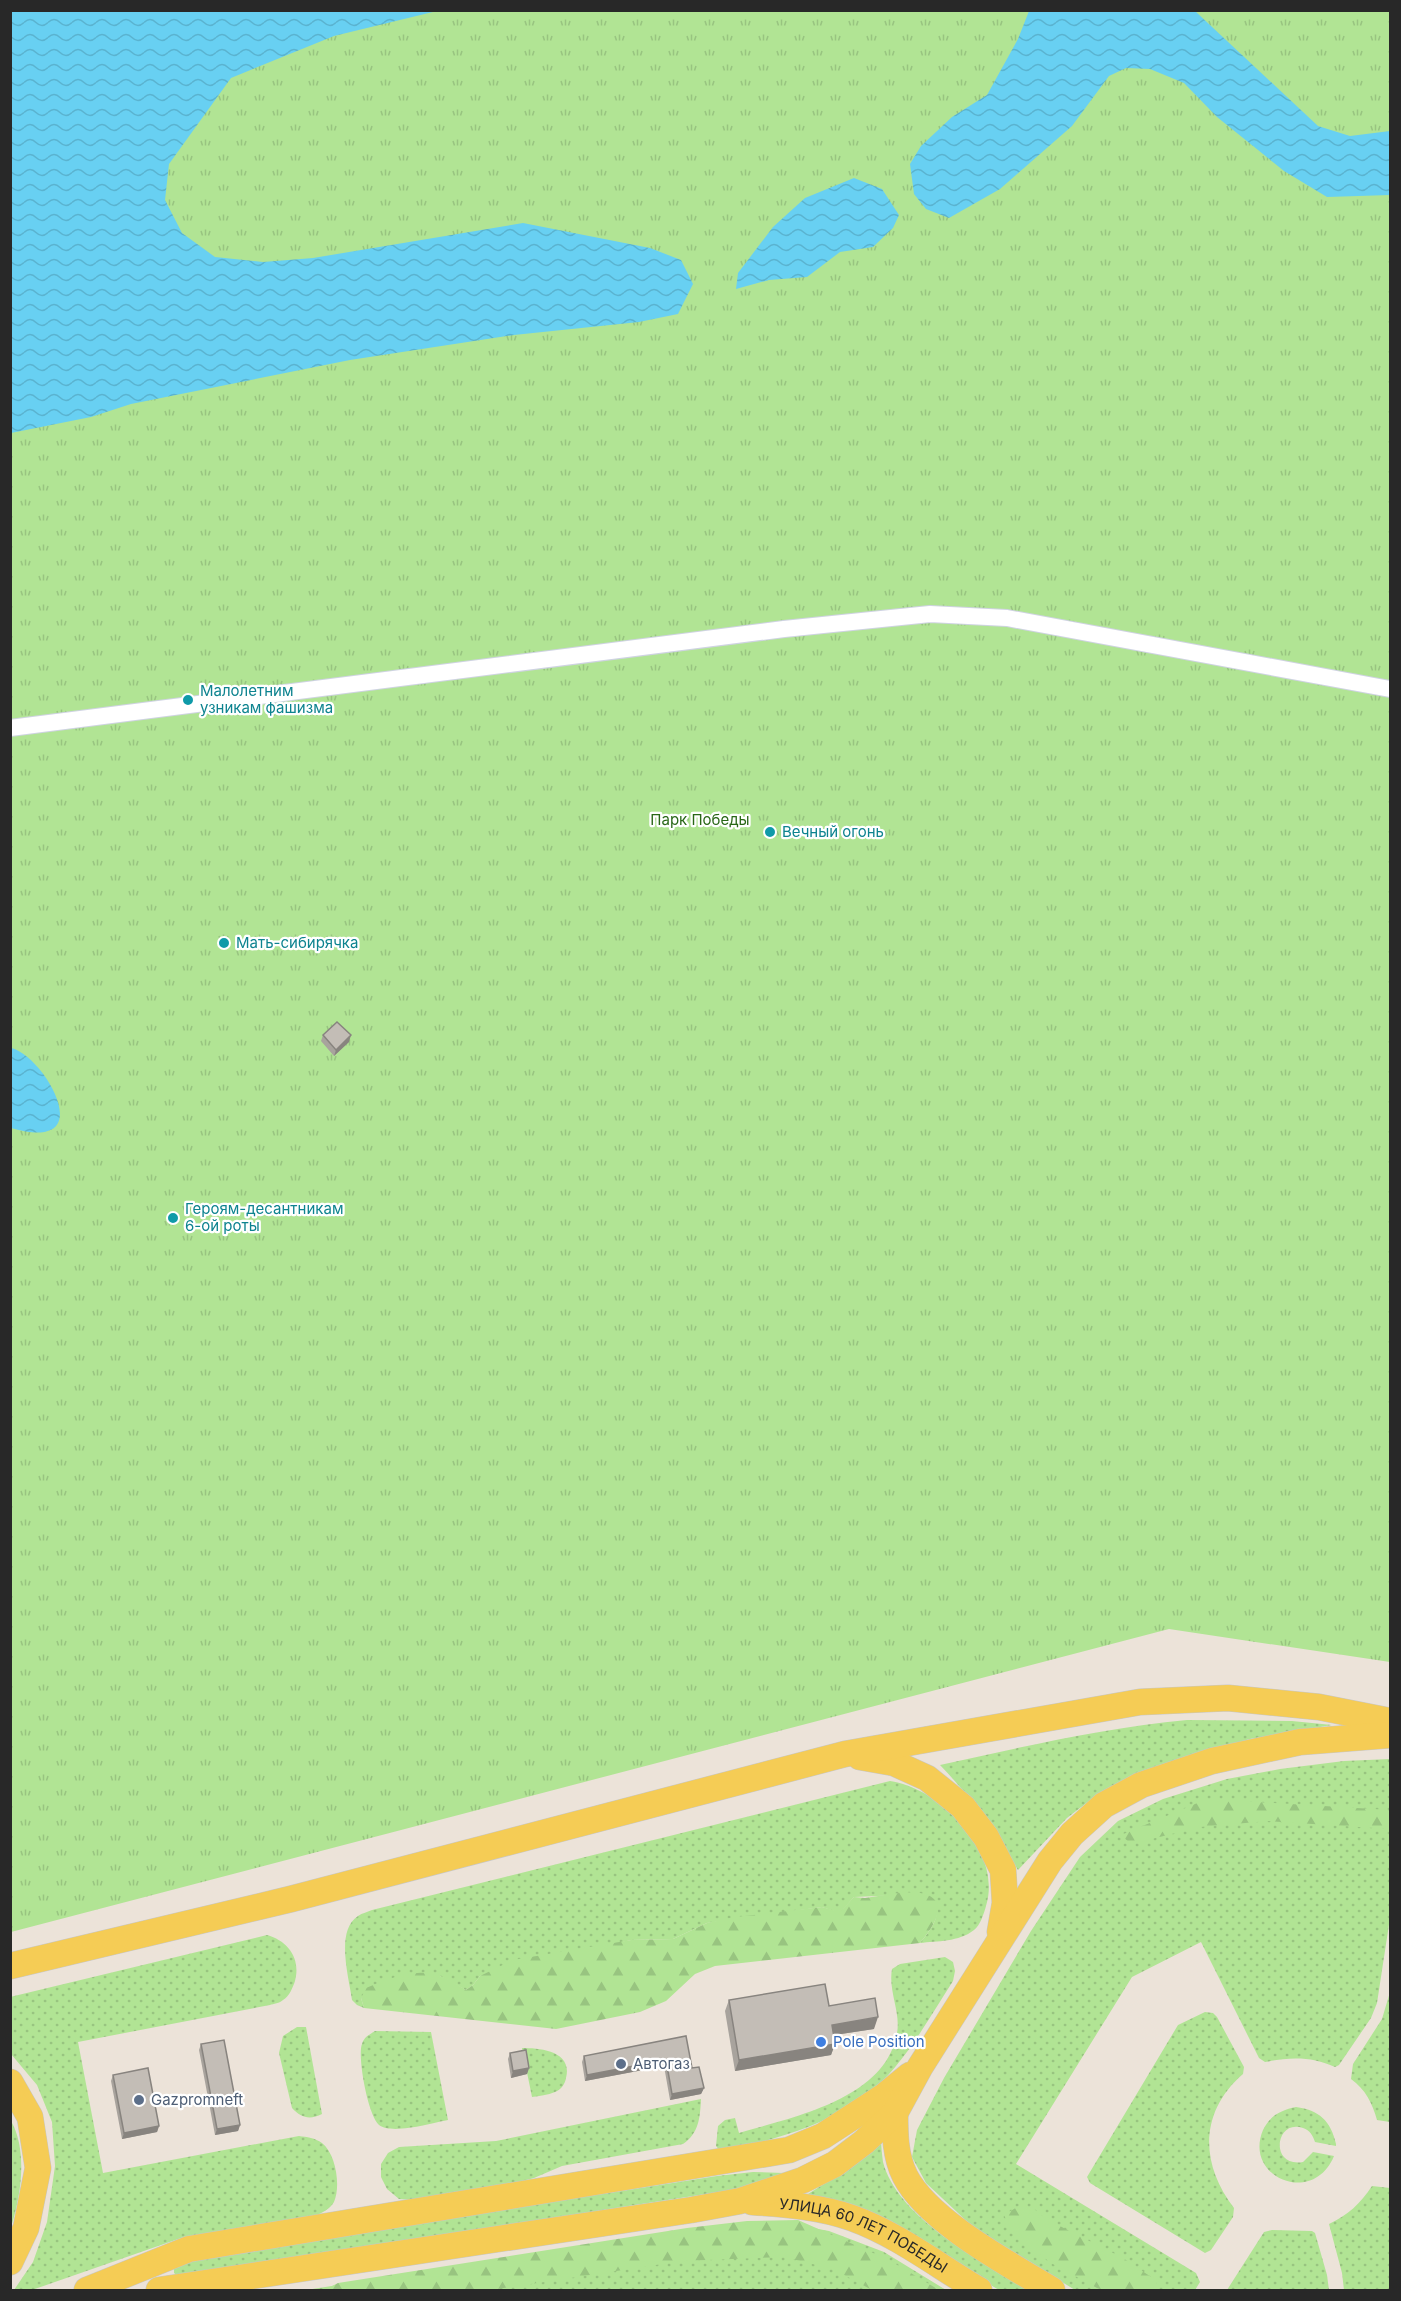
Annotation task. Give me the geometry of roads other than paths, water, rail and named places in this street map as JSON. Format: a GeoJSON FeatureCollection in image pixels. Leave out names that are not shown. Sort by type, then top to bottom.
{"type":"FeatureCollection","features":[{"type":"Feature","properties":{"kind":"main road"},"geometry":{"type":"LineString","coordinates":[[10,1966],[291,1899],[845,1754],[1140,1702],[1228,1698],[1319,1707],[1390,1721]]}},
{"type":"Feature","properties":{"kind":"main road"},"geometry":{"type":"LineString","coordinates":[[159,2290],[740,2201],[803,2180],[835,2164],[864,2142],[895,2113],[920,2067],[1050,1861],[1072,1834],[1104,1805],[1141,1785],[1212,1761],[1300,1742],[1390,1735]]}},
{"type":"Feature","properties":{"kind":"main road"},"geometry":{"type":"LineString","coordinates":[[845,1754],[894,1763],[927,1778],[963,1807],[986,1837],[1003,1870],[1005,1903],[997,1944]]}},
{"type":"Feature","properties":{"kind":"main road"},"geometry":{"type":"LineString","coordinates":[[87,2290],[189,2249],[789,2150],[823,2136],[883,2097],[920,2067]]}},
{"type":"Feature","properties":{"kind":"main road"},"geometry":{"type":"LineString","coordinates":[[10,2082],[30,2117],[38,2168],[27,2228],[10,2262]]}},
{"type":"Feature","properties":{"kind":"main road"},"geometry":{"type":"LineString","coordinates":[[895,2113],[897,2155],[905,2177],[924,2200],[948,2223],[979,2246],[1052,2290]]}},
{"type":"Feature","properties":{"kind":"main road","name":"УЛИЦА 60 ЛЕТ ПОБЕДЫ"},"geometry":{"type":"LineString","coordinates":[[740,2201],[809,2208],[851,2218],[891,2236],[979,2290]]}},
{"type":"Feature","properties":{"kind":"street"},"geometry":{"type":"LineString","coordinates":[[10,728],[772,630],[930,614],[1007,618],[1390,689]]}},
{"type":"Feature","properties":{"kind":"water"},"geometry":{"type":"Polygon","coordinates":[[[10,11],[437,11],[334,36],[231,78],[169,164],[165,200],[182,233],[215,257],[263,262],[313,258],[523,223],[650,248],[681,260],[693,284],[678,314],[639,322],[514,335],[350,360],[131,404],[91,417],[11,433],[10,11]]]}},
{"type":"Feature","properties":{"kind":"water"},"geometry":{"type":"Polygon","coordinates":[[[1029,11],[1195,11],[1318,126],[1350,136],[1390,131],[1390,195],[1327,197],[1284,171],[1217,117],[1184,83],[1150,69],[1126,68],[1109,76],[1072,126],[1000,189],[949,218],[926,209],[914,194],[910,164],[921,146],[952,117],[987,95],[1018,39],[1029,11]]]}},
{"type":"Feature","properties":{"kind":"water"},"geometry":{"type":"Polygon","coordinates":[[[854,178],[882,189],[899,215],[893,228],[873,247],[840,252],[807,277],[769,280],[736,289],[738,273],[773,227],[805,198],[854,178]]]}},
{"type":"Feature","properties":{"kind":"water"},"geometry":{"type":"Polygon","coordinates":[[[11,1048],[24,1054],[49,1083],[57,1100],[60,1116],[54,1128],[39,1133],[11,1128],[11,1048]]]}},
{"type":"Feature","properties":{"kind":"place","name":"Малолетним узникам фашизма"},"geometry":{"type":"Point","coordinates":[188,700]}},
{"type":"Feature","properties":{"kind":"place","name":"Вечный огонь"},"geometry":{"type":"Point","coordinates":[770,832]}},
{"type":"Feature","properties":{"kind":"place","name":"Мать-сибирячка"},"geometry":{"type":"Point","coordinates":[224,943]}},
{"type":"Feature","properties":{"kind":"place","name":"Героям-десантникам 6-ой роты"},"geometry":{"type":"Point","coordinates":[173,1218]}},
{"type":"Feature","properties":{"kind":"place","name":"Pole Position"},"geometry":{"type":"Point","coordinates":[821,2042]}},
{"type":"Feature","properties":{"kind":"place","name":"Автогаз"},"geometry":{"type":"Point","coordinates":[621,2064]}},
{"type":"Feature","properties":{"kind":"place","name":"Gazpromneft"},"geometry":{"type":"Point","coordinates":[139,2100]}},
{"type":"Feature","properties":{"kind":"park label","name":"Парк Победы"},"geometry":{"type":"Point","coordinates":[700,820]}}]}
